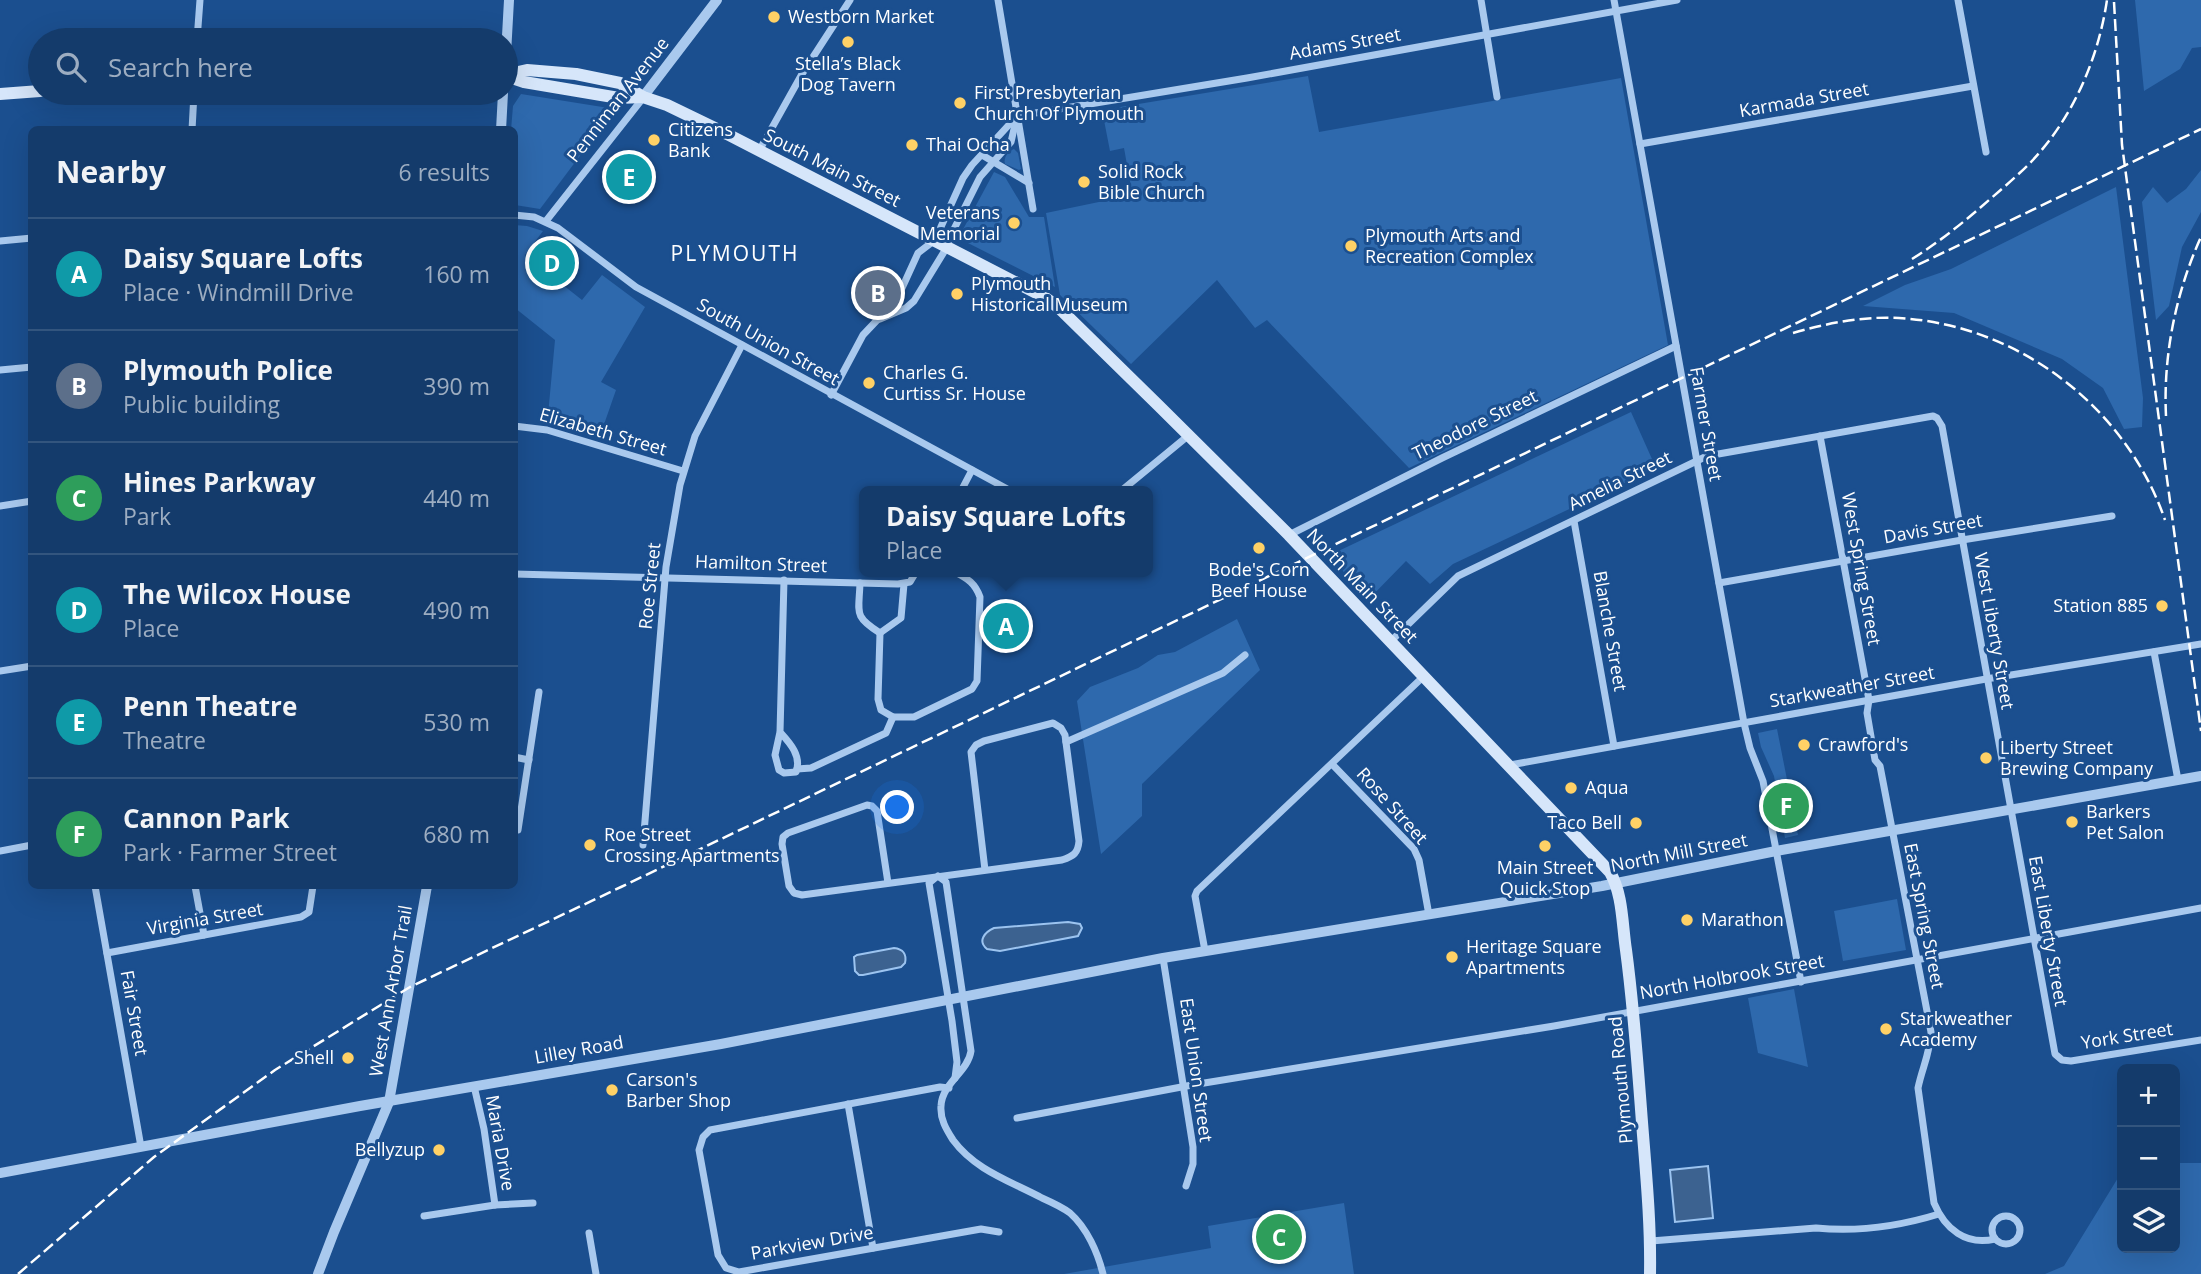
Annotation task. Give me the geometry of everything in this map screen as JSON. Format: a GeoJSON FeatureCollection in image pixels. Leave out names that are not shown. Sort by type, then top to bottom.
{"type":"FeatureCollection","features":[{"type":"Feature","properties":{"kind":"main road","name":"South Main Street"},"geometry":{"type":"LineString","coordinates":[[518,80],[619,98],[643,97],[667,105],[1044,297],[1073,322]]}},
{"type":"Feature","properties":{"kind":"main road"},"geometry":{"type":"LineString","coordinates":[[0,94],[28,92]]}},
{"type":"Feature","properties":{"kind":"main road","name":"North Main Street"},"geometry":{"type":"LineString","coordinates":[[1073,322],[1289,535],[1510,765],[1610,872],[1616,883]]}},
{"type":"Feature","properties":{"kind":"main road","name":"Plymouth Road"},"geometry":{"type":"LineString","coordinates":[[1616,883],[1633,1010],[1647,1171],[1650,1274]]}},
{"type":"Feature","properties":{"kind":"street"},"geometry":{"type":"LineString","coordinates":[[198,28],[200,0]]}},
{"type":"Feature","properties":{"kind":"street"},"geometry":{"type":"LineString","coordinates":[[507,28],[509,0]]}},
{"type":"Feature","properties":{"kind":"street","name":"Penniman Avenue"},"geometry":{"type":"LineString","coordinates":[[546,221],[717,0]]}},
{"type":"Feature","properties":{"kind":"street"},"geometry":{"type":"LineString","coordinates":[[759,151],[798,80],[850,0]]}},
{"type":"Feature","properties":{"kind":"street"},"geometry":{"type":"LineString","coordinates":[[998,0],[1033,209]]}},
{"type":"Feature","properties":{"kind":"street"},"geometry":{"type":"LineString","coordinates":[[1481,0],[1497,97]]}},
{"type":"Feature","properties":{"kind":"street","name":"Farmer Street"},"geometry":{"type":"LineString","coordinates":[[1614,0],[1744,723],[1750,748],[1763,780],[1801,982]]}},
{"type":"Feature","properties":{"kind":"street","name":"Adams Street"},"geometry":{"type":"LineString","coordinates":[[1017,116],[1247,78],[1677,0]]}},
{"type":"Feature","properties":{"kind":"street"},"geometry":{"type":"LineString","coordinates":[[1958,0],[1986,152]]}},
{"type":"Feature","properties":{"kind":"street","name":"Karmada Street"},"geometry":{"type":"LineString","coordinates":[[1640,144],[1973,86]]}},
{"type":"Feature","properties":{"kind":"street"},"geometry":{"type":"LineString","coordinates":[[192,126],[193,105]]}},
{"type":"Feature","properties":{"kind":"street"},"geometry":{"type":"LineString","coordinates":[[501,126],[502,105]]}},
{"type":"Feature","properties":{"kind":"street"},"geometry":{"type":"LineString","coordinates":[[831,395],[863,335],[897,299],[918,253],[935,240],[963,178],[1017,116]]}},
{"type":"Feature","properties":{"kind":"street"},"geometry":{"type":"LineString","coordinates":[[878,319],[906,308],[914,301],[947,247],[980,177],[1011,142],[1017,116]]}},
{"type":"Feature","properties":{"kind":"street"},"geometry":{"type":"LineString","coordinates":[[982,155],[1029,183]]}},
{"type":"Feature","properties":{"kind":"street","name":"South Union Street"},"geometry":{"type":"LineString","coordinates":[[518,216],[546,221],[636,286],[1002,486]]}},
{"type":"Feature","properties":{"kind":"street"},"geometry":{"type":"LineString","coordinates":[[0,241],[28,238]]}},
{"type":"Feature","properties":{"kind":"street","name":"Roe Street"},"geometry":{"type":"LineString","coordinates":[[643,845],[665,577],[683,471],[695,436],[742,345]]}},
{"type":"Feature","properties":{"kind":"street","name":"Theodore Street"},"geometry":{"type":"LineString","coordinates":[[1289,535],[1676,346]]}},
{"type":"Feature","properties":{"kind":"street"},"geometry":{"type":"LineString","coordinates":[[0,370],[28,368]]}},
{"type":"Feature","properties":{"kind":"street","name":"Amelia Street"},"geometry":{"type":"LineString","coordinates":[[1391,641],[1458,576],[1707,456],[1929,416],[1937,418]]}},
{"type":"Feature","properties":{"kind":"street","name":"West Liberty Street"},"geometry":{"type":"LineString","coordinates":[[1937,418],[1942,426],[2010,808]]}},
{"type":"Feature","properties":{"kind":"street","name":"Elizabeth Street"},"geometry":{"type":"LineString","coordinates":[[518,426],[547,430],[683,471]]}},
{"type":"Feature","properties":{"kind":"street"},"geometry":{"type":"LineString","coordinates":[[1127,486],[1189,435]]}},
{"type":"Feature","properties":{"kind":"street","name":"West Spring Street"},"geometry":{"type":"LineString","coordinates":[[1820,436],[1869,701],[1867,713],[1875,760],[1880,766],[1892,830]]}},
{"type":"Feature","properties":{"kind":"street"},"geometry":{"type":"LineString","coordinates":[[964,486],[972,470]]}},
{"type":"Feature","properties":{"kind":"street"},"geometry":{"type":"LineString","coordinates":[[0,506],[28,502]]}},
{"type":"Feature","properties":{"kind":"street","name":"Davis Street"},"geometry":{"type":"LineString","coordinates":[[1719,583],[2112,516]]}},
{"type":"Feature","properties":{"kind":"street","name":"Blanche Street"},"geometry":{"type":"LineString","coordinates":[[1574,521],[1614,746]]}},
{"type":"Feature","properties":{"kind":"street","name":"Hamilton Street"},"geometry":{"type":"LineString","coordinates":[[518,574],[904,584]]}},
{"type":"Feature","properties":{"kind":"street"},"geometry":{"type":"LineString","coordinates":[[880,634],[901,618],[904,584],[910,582],[913,577]]}},
{"type":"Feature","properties":{"kind":"street"},"geometry":{"type":"LineString","coordinates":[[880,634],[878,699],[881,710],[893,718],[914,717],[972,689],[976,681],[980,597],[976,586],[966,577]]}},
{"type":"Feature","properties":{"kind":"street"},"geometry":{"type":"LineString","coordinates":[[784,580],[780,732],[775,755],[779,770],[791,773],[797,769],[811,768],[886,733],[893,718]]}},
{"type":"Feature","properties":{"kind":"street"},"geometry":{"type":"LineString","coordinates":[[860,583],[858,614],[860,619],[880,634]]}},
{"type":"Feature","properties":{"kind":"street","name":"Starkweather Street"},"geometry":{"type":"LineString","coordinates":[[1510,765],[1986,679],[2201,644]]}},
{"type":"Feature","properties":{"kind":"street"},"geometry":{"type":"LineString","coordinates":[[2154,652],[2178,780]]}},
{"type":"Feature","properties":{"kind":"street"},"geometry":{"type":"LineString","coordinates":[[1066,742],[1223,673],[1245,655]]}},
{"type":"Feature","properties":{"kind":"street"},"geometry":{"type":"LineString","coordinates":[[0,671],[28,667]]}},
{"type":"Feature","properties":{"kind":"street"},"geometry":{"type":"LineString","coordinates":[[1205,951],[1196,893],[1424,676]]}},
{"type":"Feature","properties":{"kind":"street"},"geometry":{"type":"LineString","coordinates":[[519,830],[539,692]]}},
{"type":"Feature","properties":{"kind":"street"},"geometry":{"type":"LineString","coordinates":[[888,883],[877,810],[872,806],[867,805],[783,837],[789,886],[794,893],[802,895],[1062,860],[1072,857],[1078,851],[1079,841],[1066,742],[1061,728],[1053,723],[984,741],[976,745],[971,752],[985,870]]}},
{"type":"Feature","properties":{"kind":"street"},"geometry":{"type":"LineString","coordinates":[[780,732],[797,757],[797,769]]}},
{"type":"Feature","properties":{"kind":"street"},"geometry":{"type":"LineString","coordinates":[[518,758],[529,760]]}},
{"type":"Feature","properties":{"kind":"street","name":"Rose Street"},"geometry":{"type":"LineString","coordinates":[[1332,764],[1414,849],[1419,860],[1429,915]]}},
{"type":"Feature","properties":{"kind":"street","name":"North Mill Street"},"geometry":{"type":"LineString","coordinates":[[1164,958],[1616,883],[2010,808],[2201,776]]}},
{"type":"Feature","properties":{"kind":"street","name":"East Liberty Street"},"geometry":{"type":"LineString","coordinates":[[2010,808],[2053,1050],[2059,1058]]}},
{"type":"Feature","properties":{"kind":"street","name":"East Spring Street"},"geometry":{"type":"LineString","coordinates":[[1892,830],[1931,1032],[1930,1051],[1918,1088],[1934,1203],[1939,1214]]}},
{"type":"Feature","properties":{"kind":"street"},"geometry":{"type":"LineString","coordinates":[[0,851],[28,846]]}},
{"type":"Feature","properties":{"kind":"street"},"geometry":{"type":"LineString","coordinates":[[938,876],[946,882],[971,1051],[967,1066],[943,1096],[941,1105],[944,1126],[961,1151],[979,1166],[1071,1214],[1090,1240],[1103,1274]]}},
{"type":"Feature","properties":{"kind":"street"},"geometry":{"type":"LineString","coordinates":[[938,876],[929,883],[957,1062],[954,1079]]}},
{"type":"Feature","properties":{"kind":"street","name":"Fair Street"},"geometry":{"type":"LineString","coordinates":[[96,889],[141,1147]]}},
{"type":"Feature","properties":{"kind":"street"},"geometry":{"type":"LineString","coordinates":[[196,889],[204,935]]}},
{"type":"Feature","properties":{"kind":"street","name":"Virginia Street"},"geometry":{"type":"LineString","coordinates":[[107,953],[301,918],[312,906],[313,889]]}},
{"type":"Feature","properties":{"kind":"street","name":"West Ann Arbor Trail"},"geometry":{"type":"LineString","coordinates":[[318,1274],[389,1102],[427,889]]}},
{"type":"Feature","properties":{"kind":"street","name":"North Holbrook Street"},"geometry":{"type":"LineString","coordinates":[[1017,1118],[1184,1087],[1554,1026],[2201,908]]}},
{"type":"Feature","properties":{"kind":"street","name":"Lilley Road"},"geometry":{"type":"LineString","coordinates":[[0,1173],[474,1086],[721,1044],[1164,958]]}},
{"type":"Feature","properties":{"kind":"street","name":"East Union Street"},"geometry":{"type":"LineString","coordinates":[[1164,958],[1193,1147],[1193,1164],[1186,1186]]}},
{"type":"Feature","properties":{"kind":"street","name":"York Street"},"geometry":{"type":"LineString","coordinates":[[2059,1058],[2071,1061],[2201,1040]]}},
{"type":"Feature","properties":{"kind":"street","name":"Maria Drive"},"geometry":{"type":"LineString","coordinates":[[474,1086],[484,1129],[495,1205]]}},
{"type":"Feature","properties":{"kind":"street","name":"Parkview Drive"},"geometry":{"type":"LineString","coordinates":[[949,1088],[940,1087],[710,1129],[702,1137],[699,1150],[720,1261],[726,1268],[739,1272],[981,1229],[999,1232]]}},
{"type":"Feature","properties":{"kind":"street"},"geometry":{"type":"LineString","coordinates":[[848,1104],[873,1248]]}},
{"type":"Feature","properties":{"kind":"street","name":"Maria Drive"},"geometry":{"type":"LineString","coordinates":[[424,1216],[495,1205],[533,1203]]}},
{"type":"Feature","properties":{"kind":"street"},"geometry":{"type":"LineString","coordinates":[[1651,1241],[1816,1228],[1845,1229],[1921,1220],[1939,1214],[1951,1229],[1970,1240],[1984,1241],[1994,1238]]}},
{"type":"Feature","properties":{"kind":"street"},"geometry":{"type":"LineString","coordinates":[[2008,1216],[2019,1225],[2020,1234],[2015,1241],[2002,1244],[1994,1238],[1993,1225],[1999,1218],[2008,1216]]}},
{"type":"Feature","properties":{"kind":"street"},"geometry":{"type":"LineString","coordinates":[[589,1234],[596,1274]]}},
{"type":"Feature","properties":{"kind":"shaded area"},"geometry":{"type":"Polygon","coordinates":[[[2135,0],[2201,0],[2201,47],[2192,48],[2180,69],[2144,91],[2135,0]]]}},
{"type":"Feature","properties":{"kind":"shaded area","name":"Plymouth Arts and Recreation Complex"},"geometry":{"type":"Polygon","coordinates":[[[1308,76],[1319,132],[1621,78],[1668,345],[1409,468],[1267,320],[1255,328],[1217,280],[1131,364],[1060,295],[1046,213],[1118,198],[1131,187],[1124,148],[1110,151],[1102,110],[1308,76]]]}},
{"type":"Feature","properties":{"kind":"shaded area"},"geometry":{"type":"Polygon","coordinates":[[[521,94],[615,109],[540,209],[518,205],[518,126],[511,126],[513,106],[518,105],[521,94]]]}},
{"type":"Feature","properties":{"kind":"shaded area"},"geometry":{"type":"Polygon","coordinates":[[[1014,149],[1018,153],[1019,170],[1005,164],[1007,155],[1014,149]]]}},
{"type":"Feature","properties":{"kind":"shaded area"},"geometry":{"type":"Polygon","coordinates":[[[2201,170],[2201,212],[2182,247],[2169,306],[2156,320],[2142,202],[2153,187],[2167,203],[2186,189],[2201,170]]]}},
{"type":"Feature","properties":{"kind":"shaded area"},"geometry":{"type":"Polygon","coordinates":[[[994,172],[1005,177],[1029,217],[1044,217],[1055,287],[960,239],[994,172]]]}},
{"type":"Feature","properties":{"kind":"shaded area"},"geometry":{"type":"Polygon","coordinates":[[[2116,187],[2143,398],[2142,427],[2124,429],[2103,388],[2062,359],[1954,313],[1863,306],[1905,285],[1951,269],[2116,187]]]}},
{"type":"Feature","properties":{"kind":"shaded area"},"geometry":{"type":"Polygon","coordinates":[[[518,225],[543,231],[525,255],[582,300],[602,275],[645,307],[601,382],[616,390],[601,433],[548,415],[555,340],[518,310],[518,225]]]}},
{"type":"Feature","properties":{"kind":"shaded area"},"geometry":{"type":"Polygon","coordinates":[[[1631,412],[1656,468],[1453,564],[1430,584],[1406,561],[1367,601],[1330,555],[1631,412]]]}},
{"type":"Feature","properties":{"kind":"shaded area"},"geometry":{"type":"Polygon","coordinates":[[[1237,619],[1260,670],[1142,784],[1142,816],[1101,854],[1077,701],[1090,687],[1138,668],[1158,655],[1175,652],[1237,619]]]}},
{"type":"Feature","properties":{"kind":"shaded area"},"geometry":{"type":"Polygon","coordinates":[[[1777,729],[1798,835],[1785,838],[1774,776],[1758,733],[1777,729]]]}},
{"type":"Feature","properties":{"kind":"shaded area"},"geometry":{"type":"Polygon","coordinates":[[[1897,899],[1906,950],[1843,961],[1834,911],[1897,899]]]}},
{"type":"Feature","properties":{"kind":"shaded area"},"geometry":{"type":"Polygon","coordinates":[[[1068,922],[1080,924],[1082,928],[1078,936],[1000,951],[987,949],[982,940],[985,934],[994,928],[1068,922]]]}},
{"type":"Feature","properties":{"kind":"shaded area"},"geometry":{"type":"Polygon","coordinates":[[[894,948],[905,955],[905,963],[901,967],[863,975],[855,971],[854,957],[857,955],[894,948]]]}},
{"type":"Feature","properties":{"kind":"shaded area"},"geometry":{"type":"Polygon","coordinates":[[[1794,989],[1808,1067],[1758,1053],[1748,998],[1794,989]]]}},
{"type":"Feature","properties":{"kind":"shaded area"},"geometry":{"type":"Polygon","coordinates":[[[2180,1163],[2201,1163],[2201,1274],[2045,1274],[2064,1266],[2117,1180],[2117,1253],[2180,1253],[2180,1163]]]}},
{"type":"Feature","properties":{"kind":"shaded area"},"geometry":{"type":"Polygon","coordinates":[[[1708,1166],[1713,1218],[1675,1222],[1670,1170],[1708,1166]]]}},
{"type":"Feature","properties":{"kind":"shaded area"},"geometry":{"type":"Polygon","coordinates":[[[1344,1203],[1354,1274],[1064,1274],[1211,1248],[1208,1226],[1344,1203]]]}},
{"type":"Feature","properties":{"kind":"railway"},"geometry":{"type":"LineString","coordinates":[[1912,259],[1973,214],[2023,170],[2044,147],[2081,88],[2097,45],[2107,0]]}},
{"type":"Feature","properties":{"kind":"railway"},"geometry":{"type":"LineString","coordinates":[[2114,2],[2122,145],[2201,731]]}},
{"type":"Feature","properties":{"kind":"railway"},"geometry":{"type":"LineString","coordinates":[[18,1274],[154,1157],[275,1070],[410,987],[2201,129]]}},
{"type":"Feature","properties":{"kind":"railway"},"geometry":{"type":"LineString","coordinates":[[2166,416],[2167,370],[2173,324],[2192,258],[2201,237]]}},
{"type":"Feature","properties":{"kind":"railway"},"geometry":{"type":"LineString","coordinates":[[1793,333],[1846,321],[1899,318],[1943,324],[1986,337],[2026,355],[2062,379],[2095,408],[2124,442],[2147,479],[2165,520]]}},
{"type":"Feature","properties":{"kind":"place","name":"Westborn Market"},"geometry":{"type":"Point","coordinates":[774,17]}},
{"type":"Feature","properties":{"kind":"place","name":"Stella’s Black Dog Tavern"},"geometry":{"type":"Point","coordinates":[848,42]}},
{"type":"Feature","properties":{"kind":"place","name":"First Presbyterian Church Of Plymouth"},"geometry":{"type":"Point","coordinates":[960,103]}},
{"type":"Feature","properties":{"kind":"place","name":"Citizens Bank"},"geometry":{"type":"Point","coordinates":[654,140]}},
{"type":"Feature","properties":{"kind":"place","name":"Thai Ocha"},"geometry":{"type":"Point","coordinates":[912,145]}},
{"type":"Feature","properties":{"kind":"place","name":"Penn Theatre"},"geometry":{"type":"Point","coordinates":[629,177]}},
{"type":"Feature","properties":{"kind":"place","name":"Solid Rock Bible Church"},"geometry":{"type":"Point","coordinates":[1084,182]}},
{"type":"Feature","properties":{"kind":"place","name":"Veterans Memorial"},"geometry":{"type":"Point","coordinates":[1014,223]}},
{"type":"Feature","properties":{"kind":"place","name":"Plymouth Arts and Recreation Complex"},"geometry":{"type":"Point","coordinates":[1351,246]}},
{"type":"Feature","properties":{"kind":"place","name":"The Wilcox House"},"geometry":{"type":"Point","coordinates":[552,263]}},
{"type":"Feature","properties":{"kind":"place","name":"Plymouth Police"},"geometry":{"type":"Point","coordinates":[878,293]}},
{"type":"Feature","properties":{"kind":"place","name":"Plymouth Historical Museum"},"geometry":{"type":"Point","coordinates":[957,294]}},
{"type":"Feature","properties":{"kind":"place","name":"Charles G. Curtiss Sr. House"},"geometry":{"type":"Point","coordinates":[869,383]}},
{"type":"Feature","properties":{"kind":"place","name":"Bode's Corn Beef House"},"geometry":{"type":"Point","coordinates":[1259,548]}},
{"type":"Feature","properties":{"kind":"place","name":"Station 885"},"geometry":{"type":"Point","coordinates":[2162,606]}},
{"type":"Feature","properties":{"kind":"place","name":"Daisy Square Lofts"},"geometry":{"type":"Point","coordinates":[1006,626]}},
{"type":"Feature","properties":{"kind":"place","name":"Crawford's"},"geometry":{"type":"Point","coordinates":[1804,745]}},
{"type":"Feature","properties":{"kind":"place","name":"Liberty Street Brewing Company"},"geometry":{"type":"Point","coordinates":[1986,758]}},
{"type":"Feature","properties":{"kind":"place","name":"Aqua"},"geometry":{"type":"Point","coordinates":[1571,788]}},
{"type":"Feature","properties":{"kind":"place","name":"Cannon Park"},"geometry":{"type":"Point","coordinates":[1786,806]}},
{"type":"Feature","properties":{"kind":"place","name":"Barkers Pet Salon"},"geometry":{"type":"Point","coordinates":[2072,822]}},
{"type":"Feature","properties":{"kind":"place","name":"Taco Bell"},"geometry":{"type":"Point","coordinates":[1636,823]}},
{"type":"Feature","properties":{"kind":"place","name":"Roe Street Crossing Apartments"},"geometry":{"type":"Point","coordinates":[590,845]}},
{"type":"Feature","properties":{"kind":"place","name":"Main Street Quick Stop"},"geometry":{"type":"Point","coordinates":[1545,846]}},
{"type":"Feature","properties":{"kind":"place","name":"Marathon"},"geometry":{"type":"Point","coordinates":[1687,920]}},
{"type":"Feature","properties":{"kind":"place","name":"Heritage Square Apartments"},"geometry":{"type":"Point","coordinates":[1452,957]}},
{"type":"Feature","properties":{"kind":"place","name":"Starkweather Academy"},"geometry":{"type":"Point","coordinates":[1886,1029]}},
{"type":"Feature","properties":{"kind":"place","name":"Shell"},"geometry":{"type":"Point","coordinates":[348,1058]}},
{"type":"Feature","properties":{"kind":"place","name":"Carson's Barber Shop"},"geometry":{"type":"Point","coordinates":[612,1090]}},
{"type":"Feature","properties":{"kind":"place","name":"Bellyzup"},"geometry":{"type":"Point","coordinates":[439,1150]}},
{"type":"Feature","properties":{"kind":"place","name":"Hines Parkway"},"geometry":{"type":"Point","coordinates":[1279,1237]}},
{"type":"Feature","properties":{"kind":"district","name":"PLYMOUTH"},"geometry":{"type":"Point","coordinates":[735,254]}}]}
